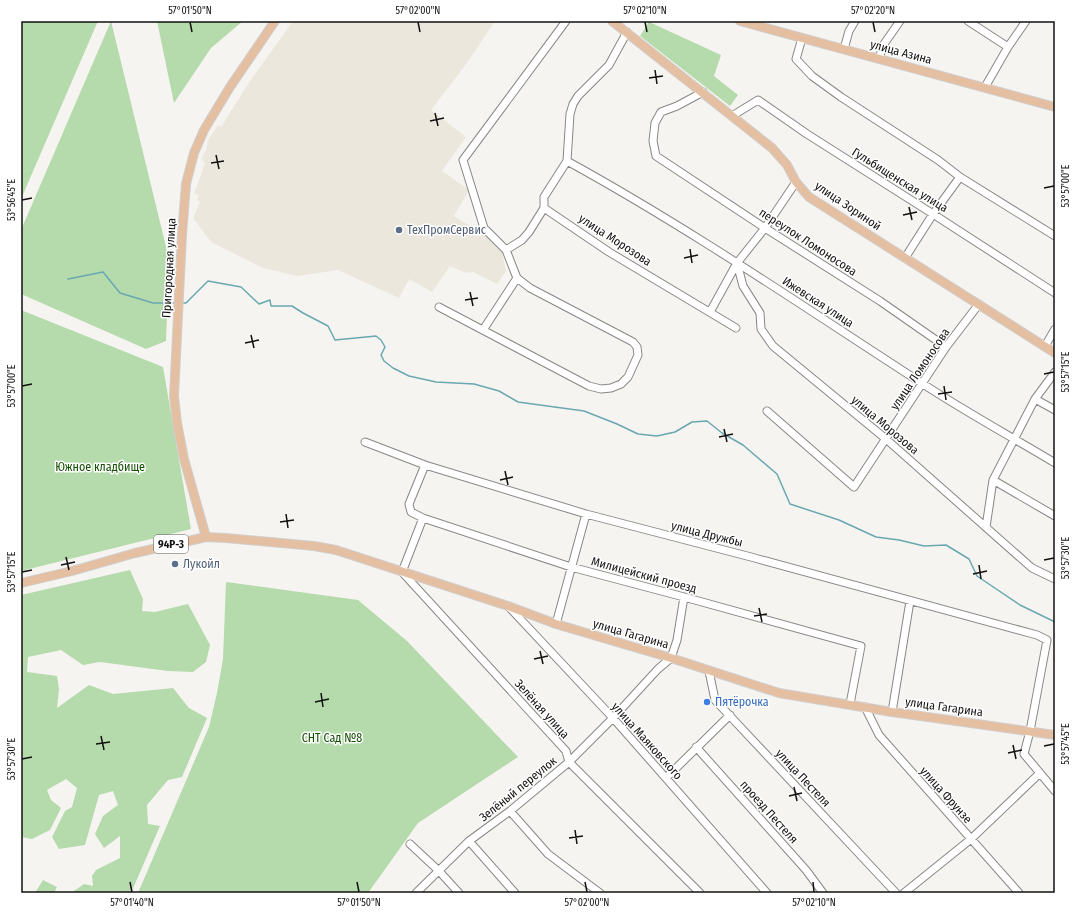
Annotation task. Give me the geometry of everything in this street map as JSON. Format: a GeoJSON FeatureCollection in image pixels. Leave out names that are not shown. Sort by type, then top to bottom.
{"type":"FeatureCollection","features":[{"type":"Feature","properties":{"kind":"main road","name":"Пригородная улица"},"geometry":{"type":"LineString","coordinates":[[206,537],[184,459],[177,423],[174,396],[186,184],[194,154],[204,130],[230,87],[275,21]]}},
{"type":"Feature","properties":{"kind":"main road","name":"улица Зориной"},"geometry":{"type":"LineString","coordinates":[[612,21],[628,32],[772,148],[787,165],[796,182],[809,197],[1055,353]]}},
{"type":"Feature","properties":{"kind":"main road","name":"улица Азина"},"geometry":{"type":"LineString","coordinates":[[740,21],[1055,107]]}},
{"type":"Feature","properties":{"kind":"main road","name":"улица Гагарина"},"geometry":{"type":"LineString","coordinates":[[206,537],[314,546],[336,550],[508,606],[556,624],[671,658],[779,693],[892,712],[1055,735]]}},
{"type":"Feature","properties":{"kind":"main road","name":"94Р-3"},"geometry":{"type":"LineString","coordinates":[[21,583],[72,571],[135,552],[206,537]]}},
{"type":"Feature","properties":{"kind":"street"},"geometry":{"type":"LineString","coordinates":[[439,307],[589,386],[611,388],[621,384],[628,377],[638,355],[637,347],[633,342],[530,288],[517,278],[506,250],[484,228],[464,160],[566,21]]}},
{"type":"Feature","properties":{"kind":"street"},"geometry":{"type":"LineString","coordinates":[[844,49],[849,31],[855,21]]}},
{"type":"Feature","properties":{"kind":"street"},"geometry":{"type":"LineString","coordinates":[[879,58],[884,44],[900,21]]}},
{"type":"Feature","properties":{"kind":"street"},"geometry":{"type":"LineString","coordinates":[[968,21],[1008,46]]}},
{"type":"Feature","properties":{"kind":"street"},"geometry":{"type":"LineString","coordinates":[[984,87],[1008,46],[1026,21]]}},
{"type":"Feature","properties":{"kind":"street"},"geometry":{"type":"LineString","coordinates":[[506,250],[522,240],[529,232],[544,208],[544,197],[567,161],[570,114],[573,104],[578,96],[609,65],[628,32]]}},
{"type":"Feature","properties":{"kind":"street"},"geometry":{"type":"LineString","coordinates":[[802,38],[796,59],[812,76],[938,160],[960,177],[1055,236]]}},
{"type":"Feature","properties":{"kind":"street","name":"переулок Ломоносова"},"geometry":{"type":"LineString","coordinates":[[703,92],[677,106],[661,112],[655,123],[653,141],[656,156],[765,228],[880,301],[946,347]]}},
{"type":"Feature","properties":{"kind":"street","name":"Гульбищенская улица"},"geometry":{"type":"LineString","coordinates":[[732,116],[758,100],[807,134],[1055,294]]}},
{"type":"Feature","properties":{"kind":"street","name":"Ижевская улица"},"geometry":{"type":"LineString","coordinates":[[567,161],[607,183],[737,262],[922,383],[1055,463]]}},
{"type":"Feature","properties":{"kind":"street"},"geometry":{"type":"LineString","coordinates":[[905,258],[933,214],[960,177]]}},
{"type":"Feature","properties":{"kind":"street"},"geometry":{"type":"LineString","coordinates":[[710,312],[737,262],[765,228],[796,182]]}},
{"type":"Feature","properties":{"kind":"street","name":"улица Морозова"},"geometry":{"type":"LineString","coordinates":[[544,208],[609,252],[736,328]]}},
{"type":"Feature","properties":{"kind":"street","name":"улица Морозова"},"geometry":{"type":"LineString","coordinates":[[737,262],[743,286],[760,313],[760,329],[773,346],[886,439],[1032,568],[1055,579]]}},
{"type":"Feature","properties":{"kind":"street"},"geometry":{"type":"LineString","coordinates":[[483,330],[517,278]]}},
{"type":"Feature","properties":{"kind":"street","name":"улица Ломоносова"},"geometry":{"type":"LineString","coordinates":[[767,412],[854,487],[946,347],[979,304]]}},
{"type":"Feature","properties":{"kind":"street"},"geometry":{"type":"LineString","coordinates":[[1045,346],[1055,329]]}},
{"type":"Feature","properties":{"kind":"street"},"geometry":{"type":"LineString","coordinates":[[986,527],[993,480],[1035,399],[1055,372]]}},
{"type":"Feature","properties":{"kind":"street"},"geometry":{"type":"LineString","coordinates":[[1035,399],[1055,410]]}},
{"type":"Feature","properties":{"kind":"street","name":"улица Дружбы"},"geometry":{"type":"LineString","coordinates":[[365,442],[425,465],[586,514],[1037,634],[1047,640],[1030,731]]}},
{"type":"Feature","properties":{"kind":"street"},"geometry":{"type":"LineString","coordinates":[[402,572],[423,518],[411,512],[409,504],[425,465]]}},
{"type":"Feature","properties":{"kind":"street"},"geometry":{"type":"LineString","coordinates":[[993,480],[1055,516]]}},
{"type":"Feature","properties":{"kind":"street"},"geometry":{"type":"LineString","coordinates":[[556,624],[586,514]]}},
{"type":"Feature","properties":{"kind":"street","name":"Милицейский проезд"},"geometry":{"type":"LineString","coordinates":[[423,518],[571,567],[861,646],[850,704]]}},
{"type":"Feature","properties":{"kind":"street","name":"Зелёная улица"},"geometry":{"type":"LineString","coordinates":[[402,572],[566,751],[569,762],[700,893]]}},
{"type":"Feature","properties":{"kind":"street"},"geometry":{"type":"LineString","coordinates":[[671,658],[677,640],[684,597]]}},
{"type":"Feature","properties":{"kind":"street"},"geometry":{"type":"LineString","coordinates":[[892,712],[910,601]]}},
{"type":"Feature","properties":{"kind":"street","name":"улица Маяковского"},"geometry":{"type":"LineString","coordinates":[[508,606],[613,718],[767,893]]}},
{"type":"Feature","properties":{"kind":"street","name":"Зелёный переулок"},"geometry":{"type":"LineString","coordinates":[[416,893],[470,841],[510,811],[569,762],[613,718],[658,669],[671,658]]}},
{"type":"Feature","properties":{"kind":"street","name":"улица Пестеля"},"geometry":{"type":"LineString","coordinates":[[709,671],[715,700],[896,893]]}},
{"type":"Feature","properties":{"kind":"street","name":"улица Фрунзе"},"geometry":{"type":"LineString","coordinates":[[865,707],[878,735],[1019,893]]}},
{"type":"Feature","properties":{"kind":"street"},"geometry":{"type":"LineString","coordinates":[[666,778],[730,715]]}},
{"type":"Feature","properties":{"kind":"street"},"geometry":{"type":"LineString","coordinates":[[1030,731],[1024,754],[1055,791]]}},
{"type":"Feature","properties":{"kind":"street","name":"проезд Пестеля"},"geometry":{"type":"LineString","coordinates":[[696,747],[806,870],[823,893]]}},
{"type":"Feature","properties":{"kind":"street"},"geometry":{"type":"LineString","coordinates":[[904,893],[971,839],[1040,773]]}},
{"type":"Feature","properties":{"kind":"street"},"geometry":{"type":"LineString","coordinates":[[510,811],[548,854],[600,893]]}},
{"type":"Feature","properties":{"kind":"street"},"geometry":{"type":"LineString","coordinates":[[470,841],[516,893]]}},
{"type":"Feature","properties":{"kind":"street"},"geometry":{"type":"LineString","coordinates":[[410,844],[439,871],[459,893]]}},
{"type":"Feature","properties":{"kind":"shaded area"},"geometry":{"type":"Polygon","coordinates":[[[293,21],[495,21],[467,63],[431,110],[466,137],[442,171],[469,190],[454,216],[488,237],[501,248],[506,271],[497,284],[473,272],[466,273],[450,266],[432,292],[409,279],[399,298],[338,270],[297,276],[263,268],[211,242],[193,218],[200,202],[197,200],[199,195],[194,194],[205,163],[201,159],[206,150],[208,140],[218,125],[221,127],[248,84],[293,21]]]}},
{"type":"Feature","properties":{"kind":"green space"},"geometry":{"type":"Polygon","coordinates":[[[21,21],[98,21],[21,199],[21,21]]]}},
{"type":"Feature","properties":{"kind":"green space"},"geometry":{"type":"Polygon","coordinates":[[[111,21],[169,259],[166,341],[146,349],[21,294],[21,230],[111,21]]]}},
{"type":"Feature","properties":{"kind":"green space"},"geometry":{"type":"Polygon","coordinates":[[[157,21],[243,21],[211,48],[174,103],[157,21]]]}},
{"type":"Feature","properties":{"kind":"green space"},"geometry":{"type":"Polygon","coordinates":[[[649,22],[721,55],[714,76],[738,95],[730,106],[640,36],[649,22]]]}},
{"type":"Feature","properties":{"kind":"green space","name":"Южное кладбище"},"geometry":{"type":"Polygon","coordinates":[[[21,310],[163,367],[191,529],[21,571],[21,310]]]}},
{"type":"Feature","properties":{"kind":"green space"},"geometry":{"type":"Polygon","coordinates":[[[130,570],[143,599],[142,611],[155,612],[188,604],[210,645],[206,662],[193,672],[168,671],[100,662],[83,665],[61,650],[28,657],[27,672],[57,676],[59,689],[57,708],[89,685],[113,694],[173,688],[189,708],[207,718],[182,777],[168,780],[147,805],[148,824],[160,826],[131,893],[74,893],[74,891],[84,884],[93,886],[92,876],[96,870],[120,858],[120,836],[104,848],[95,834],[103,816],[118,805],[113,791],[99,795],[85,845],[59,849],[52,837],[65,811],[72,807],[77,788],[66,779],[47,790],[51,800],[61,808],[50,830],[32,839],[21,837],[21,595],[130,570]]]}},
{"type":"Feature","properties":{"kind":"green space","name":"СНТ Сад №8"},"geometry":{"type":"Polygon","coordinates":[[[226,582],[358,600],[407,641],[518,757],[418,823],[368,893],[138,893],[209,727],[223,659],[226,582]]]}},
{"type":"Feature","properties":{"kind":"green space"},"geometry":{"type":"Polygon","coordinates":[[[43,880],[57,887],[54,893],[35,893],[43,880]]]}},
{"type":"Feature","properties":{"kind":"waterway"},"geometry":{"type":"LineString","coordinates":[[68,279],[103,272],[120,293],[153,303],[177,303]]}},
{"type":"Feature","properties":{"kind":"waterway"},"geometry":{"type":"LineString","coordinates":[[182,303],[186,303],[208,281],[241,287],[259,304],[270,300],[271,306],[292,306],[328,326],[335,340],[376,336],[381,340],[385,347],[381,355],[384,361],[393,368],[409,376],[436,382],[474,384],[499,391],[518,402],[584,411],[638,434],[657,436],[675,432],[692,422],[707,421],[722,433],[743,445],[777,474],[790,504],[839,520],[876,537],[899,540],[924,546],[946,545],[969,559],[977,576],[1020,605],[1055,622]]}},
{"type":"Feature","properties":{"kind":"place","name":"ТехПромСервис"},"geometry":{"type":"Point","coordinates":[399,230]}},
{"type":"Feature","properties":{"kind":"place","name":"Лукойл"},"geometry":{"type":"Point","coordinates":[175,564]}},
{"type":"Feature","properties":{"kind":"place","name":"Пятёрочка"},"geometry":{"type":"Point","coordinates":[707,702]}}]}
